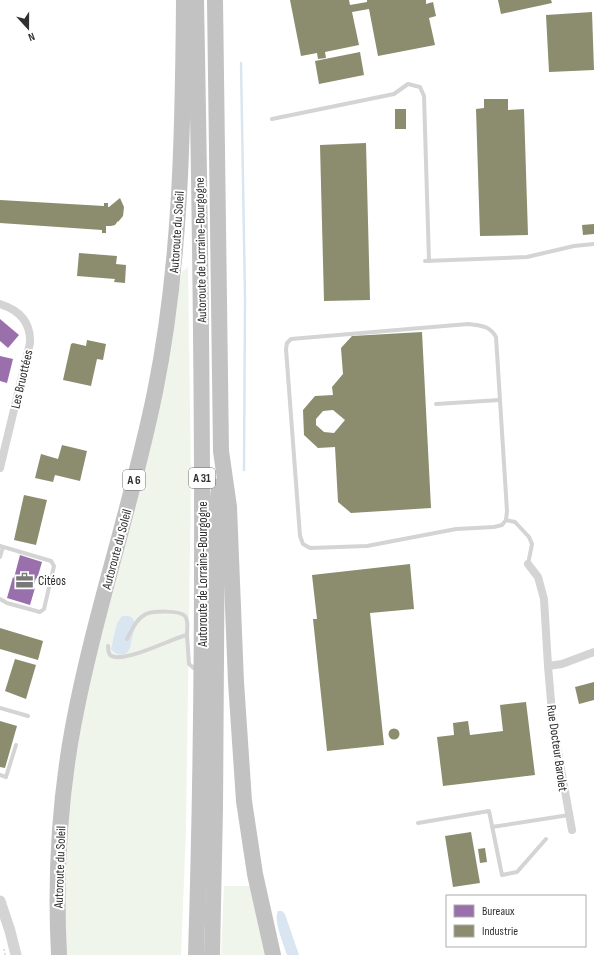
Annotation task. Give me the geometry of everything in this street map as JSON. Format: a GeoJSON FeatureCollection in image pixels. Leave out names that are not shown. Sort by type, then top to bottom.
{"type":"FeatureCollection","features":[{"type":"Feature","properties":{"kind":"highway","name":"Autoroute du Soleil"},"geometry":{"type":"LineString","coordinates":[[59,955],[57,902],[58,850],[70,744],[88,656],[149,422],[161,363],[169,303],[178,198],[182,108],[184,0]]}},
{"type":"Feature","properties":{"kind":"highway","name":"Autoroute de Lorraine-Bourgogne"},"geometry":{"type":"LineString","coordinates":[[196,0],[201,398],[201,674],[196,955]]}},
{"type":"Feature","properties":{"kind":"highway"},"geometry":{"type":"LineString","coordinates":[[215,0],[222,451],[229,507],[239,742],[244,801],[255,874],[273,955]]}},
{"type":"Feature","properties":{"kind":"highway","name":"Autoroute de Lorraine-Bourgogne"},"geometry":{"type":"LineString","coordinates":[[212,955],[218,508],[222,451]]}},
{"type":"Feature","properties":{"kind":"street","name":"Les Bruottées"},"geometry":{"type":"LineString","coordinates":[[0,304],[10,307],[20,314],[26,321],[30,336],[30,343],[0,468]]}},
{"type":"Feature","properties":{"kind":"street","name":"Rue Docteur Barolet"},"geometry":{"type":"LineString","coordinates":[[528,564],[538,577],[544,600],[553,725],[572,830]]}},
{"type":"Feature","properties":{"kind":"street"},"geometry":{"type":"LineString","coordinates":[[548,666],[562,664],[594,652]]}},
{"type":"Feature","properties":{"kind":"street"},"geometry":{"type":"LineString","coordinates":[[0,901],[5,913],[16,955]]}},
{"type":"Feature","properties":{"kind":"lane"},"geometry":{"type":"LineString","coordinates":[[272,119],[387,96],[394,94],[408,84],[420,87],[424,96],[427,261],[527,257],[561,248],[594,244]]}},
{"type":"Feature","properties":{"kind":"lane"},"geometry":{"type":"LineString","coordinates":[[468,324],[484,326],[492,331],[496,337],[507,511],[506,520],[502,525],[494,527],[456,529],[367,546],[310,548],[303,544],[300,536],[286,349],[287,343],[291,339],[468,324]]}},
{"type":"Feature","properties":{"kind":"lane"},"geometry":{"type":"LineString","coordinates":[[436,404],[500,400]]}},
{"type":"Feature","properties":{"kind":"lane"},"geometry":{"type":"LineString","coordinates":[[506,520],[515,522],[529,537],[532,544],[528,564]]}},
{"type":"Feature","properties":{"kind":"lane"},"geometry":{"type":"LineString","coordinates":[[0,556],[1,547],[51,561],[54,566],[44,610],[40,612],[6,603],[0,599]]}},
{"type":"Feature","properties":{"kind":"lane"},"geometry":{"type":"LineString","coordinates":[[127,639],[139,619],[145,614],[155,612],[176,612],[183,614],[187,620],[189,664],[201,674]]}},
{"type":"Feature","properties":{"kind":"lane"},"geometry":{"type":"LineString","coordinates":[[108,646],[110,655],[121,657],[141,652],[187,635]]}},
{"type":"Feature","properties":{"kind":"lane"},"geometry":{"type":"LineString","coordinates":[[0,708],[28,716]]}},
{"type":"Feature","properties":{"kind":"lane"},"geometry":{"type":"LineString","coordinates":[[0,775],[6,777],[16,745]]}},
{"type":"Feature","properties":{"kind":"lane"},"geometry":{"type":"LineString","coordinates":[[418,823],[489,811],[502,875],[517,872],[546,839]]}},
{"type":"Feature","properties":{"kind":"lane"},"geometry":{"type":"LineString","coordinates":[[492,827],[569,815]]}},
{"type":"Feature","properties":{"kind":"shaded area"},"geometry":{"type":"Polygon","coordinates":[[[188,267],[191,478],[186,831],[181,955],[66,955],[64,921],[67,827],[76,757],[91,668],[182,272],[188,267]]]}},
{"type":"Feature","properties":{"kind":"shaded area"},"geometry":{"type":"Polygon","coordinates":[[[122,616],[131,617],[135,626],[130,649],[125,654],[120,655],[111,649],[117,623],[122,616]]]}},
{"type":"Feature","properties":{"kind":"shaded area"},"geometry":{"type":"Polygon","coordinates":[[[224,886],[250,886],[265,955],[221,955],[224,886]]]}},
{"type":"Feature","properties":{"kind":"shaded area"},"geometry":{"type":"Polygon","coordinates":[[[278,911],[282,911],[285,914],[299,955],[287,955],[278,926],[278,911]]]}},
{"type":"Feature","properties":{"kind":"building: Bureaux"},"geometry":{"type":"Polygon","coordinates":[[[0,319],[19,335],[8,348],[0,341],[0,319]]]}},
{"type":"Feature","properties":{"kind":"building: Bureaux"},"geometry":{"type":"Polygon","coordinates":[[[0,356],[13,359],[7,383],[0,381],[0,356]]]}},
{"type":"Feature","properties":{"kind":"building: Bureaux"},"geometry":{"type":"Polygon","coordinates":[[[20,555],[42,562],[33,588],[35,588],[30,605],[7,598],[20,555]]]}},
{"type":"Feature","properties":{"kind":"building: Industrie"},"geometry":{"type":"Polygon","coordinates":[[[290,0],[349,0],[350,5],[367,2],[367,0],[426,0],[426,4],[433,2],[436,16],[429,18],[435,45],[378,56],[369,9],[352,12],[359,45],[325,52],[326,58],[318,59],[317,53],[301,56],[290,0]]]}},
{"type":"Feature","properties":{"kind":"building: Industrie"},"geometry":{"type":"Polygon","coordinates":[[[498,0],[551,0],[552,3],[501,14],[498,0]]]}},
{"type":"Feature","properties":{"kind":"building: Industrie"},"geometry":{"type":"Polygon","coordinates":[[[592,12],[594,70],[549,72],[546,15],[592,12]]]}},
{"type":"Feature","properties":{"kind":"building: Industrie"},"geometry":{"type":"Polygon","coordinates":[[[360,52],[364,75],[319,84],[315,61],[360,52]]]}},
{"type":"Feature","properties":{"kind":"building: Industrie"},"geometry":{"type":"Polygon","coordinates":[[[484,99],[508,99],[508,110],[524,109],[528,235],[480,236],[476,109],[484,108],[484,99]]]}},
{"type":"Feature","properties":{"kind":"building: Industrie"},"geometry":{"type":"Polygon","coordinates":[[[395,109],[406,109],[406,129],[395,129],[395,109]]]}},
{"type":"Feature","properties":{"kind":"building: Industrie"},"geometry":{"type":"Polygon","coordinates":[[[366,143],[370,300],[324,301],[320,145],[366,143]]]}},
{"type":"Feature","properties":{"kind":"building: Industrie"},"geometry":{"type":"Polygon","coordinates":[[[120,198],[124,207],[123,216],[115,225],[106,226],[106,233],[102,233],[102,230],[0,223],[0,200],[104,206],[104,203],[108,203],[109,207],[120,198]]]}},
{"type":"Feature","properties":{"kind":"building: Industrie"},"geometry":{"type":"Polygon","coordinates":[[[594,224],[594,234],[583,235],[582,225],[594,224]]]}},
{"type":"Feature","properties":{"kind":"building: Industrie"},"geometry":{"type":"Polygon","coordinates":[[[79,253],[117,256],[116,264],[126,265],[125,283],[114,282],[115,279],[77,276],[79,253]]]}},
{"type":"Feature","properties":{"kind":"building: Industrie"},"geometry":{"type":"Polygon","coordinates":[[[422,332],[431,508],[351,513],[338,502],[335,447],[318,448],[304,435],[303,410],[315,396],[333,395],[332,387],[343,374],[341,348],[352,336],[422,332]],[[333,410],[323,411],[316,419],[316,425],[324,432],[334,433],[345,420],[333,410]]]}},
{"type":"Feature","properties":{"kind":"building: Industrie"},"geometry":{"type":"Polygon","coordinates":[[[87,340],[106,344],[103,360],[97,359],[91,386],[63,380],[71,344],[73,343],[86,346],[87,340]]]}},
{"type":"Feature","properties":{"kind":"building: Industrie"},"geometry":{"type":"Polygon","coordinates":[[[62,445],[87,451],[80,481],[55,475],[53,482],[35,478],[41,454],[58,459],[62,445]]]}},
{"type":"Feature","properties":{"kind":"building: Industrie"},"geometry":{"type":"Polygon","coordinates":[[[24,495],[47,500],[36,545],[14,540],[24,495]]]}},
{"type":"Feature","properties":{"kind":"building: Industrie"},"geometry":{"type":"Polygon","coordinates":[[[410,564],[414,609],[370,613],[384,745],[327,751],[313,619],[317,619],[312,575],[410,564]]]}},
{"type":"Feature","properties":{"kind":"building: Industrie"},"geometry":{"type":"Polygon","coordinates":[[[0,628],[43,641],[38,660],[0,649],[0,628]]]}},
{"type":"Feature","properties":{"kind":"building: Industrie"},"geometry":{"type":"Polygon","coordinates":[[[15,659],[36,665],[26,699],[5,691],[15,659]]]}},
{"type":"Feature","properties":{"kind":"building: Industrie"},"geometry":{"type":"Polygon","coordinates":[[[594,682],[594,700],[579,704],[575,687],[594,682]]]}},
{"type":"Feature","properties":{"kind":"building: Industrie"},"geometry":{"type":"Polygon","coordinates":[[[526,702],[535,775],[443,786],[437,737],[454,735],[453,723],[468,721],[470,735],[503,731],[500,705],[526,702]]]}},
{"type":"Feature","properties":{"kind":"building: Industrie"},"geometry":{"type":"Polygon","coordinates":[[[0,721],[17,726],[5,768],[0,767],[0,721]]]}},
{"type":"Feature","properties":{"kind":"building: Industrie"},"geometry":{"type":"Polygon","coordinates":[[[392,729],[396,729],[398,730],[398,738],[392,739],[389,736],[389,732],[392,729]]]}},
{"type":"Feature","properties":{"kind":"building: Industrie"},"geometry":{"type":"Polygon","coordinates":[[[471,832],[480,883],[453,887],[445,836],[471,832]]]}},
{"type":"Feature","properties":{"kind":"building: Industrie"},"geometry":{"type":"Polygon","coordinates":[[[485,848],[487,862],[480,863],[478,849],[485,848]]]}},
{"type":"Feature","properties":{"kind":"waterway"},"geometry":{"type":"LineString","coordinates":[[241,63],[245,298],[244,470]]}},
{"type":"Feature","properties":{"kind":"place","name":"Citéos"},"geometry":{"type":"Point","coordinates":[25,580]}}]}
